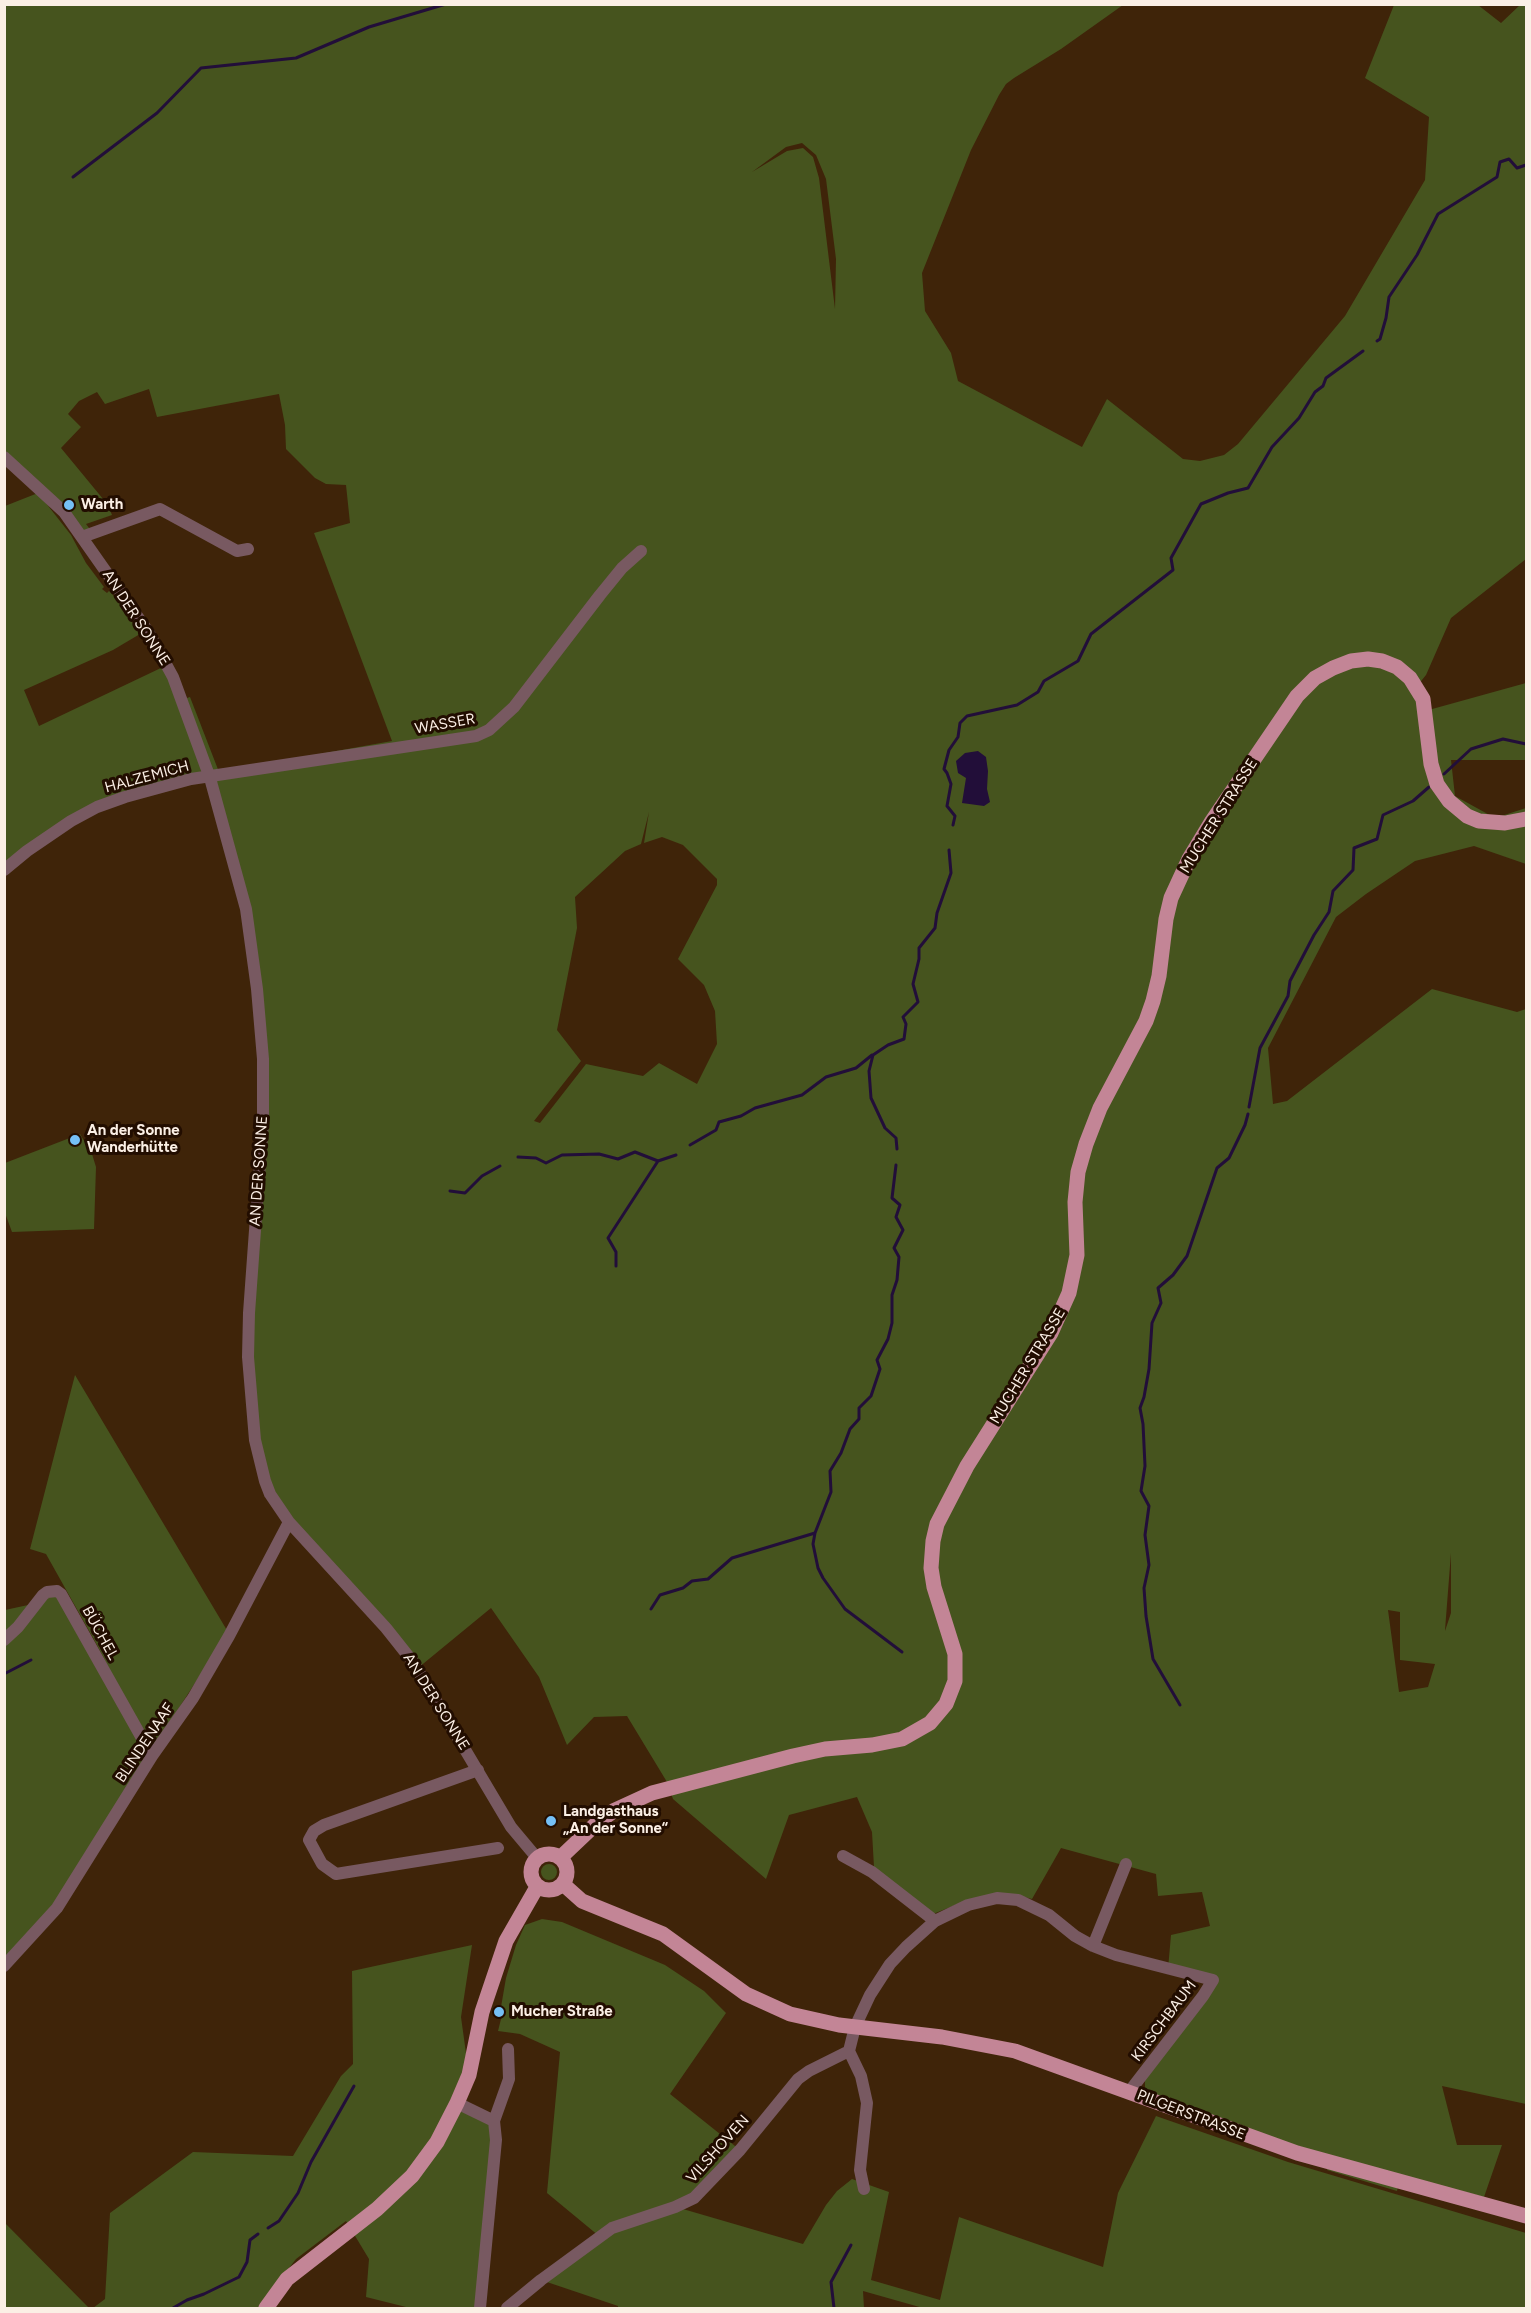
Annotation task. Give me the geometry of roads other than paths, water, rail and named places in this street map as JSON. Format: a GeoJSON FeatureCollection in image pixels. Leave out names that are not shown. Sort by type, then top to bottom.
{"type":"FeatureCollection","features":[{"type":"Feature","properties":{"kind":"main road","name":"MUCHER STRASSE"},"geometry":{"type":"LineString","coordinates":[[561,1858],[598,1821],[623,1806],[652,1794],[793,1756],[825,1749],[888,1743],[902,1739],[930,1723],[946,1704],[956,1668],[952,1641],[934,1587],[931,1568],[937,1524],[967,1466],[1051,1333],[1069,1293],[1077,1255],[1075,1202],[1078,1172],[1100,1108],[1146,1021],[1153,1001],[1171,898],[1189,860],[1212,821],[1297,696],[1315,678],[1351,661],[1368,659],[1382,661],[1397,668],[1410,678],[1420,693],[1425,711],[1431,764],[1437,784],[1449,801],[1467,816],[1479,821],[1499,823],[1527,819]]}},
{"type":"Feature","properties":{"kind":"main road"},"geometry":{"type":"LineString","coordinates":[[549,1854],[561,1858],[567,1871],[563,1884],[554,1890],[537,1887],[530,1876],[530,1869],[537,1858],[549,1854]]}},
{"type":"Feature","properties":{"kind":"main road"},"geometry":{"type":"LineString","coordinates":[[563,1884],[582,1901],[663,1934],[748,1995],[790,2014],[855,2027]]}},
{"type":"Feature","properties":{"kind":"main road"},"geometry":{"type":"LineString","coordinates":[[266,2308],[287,2279],[377,2209],[412,2175],[437,2142],[469,2075],[482,2012],[506,1941],[537,1887]]}},
{"type":"Feature","properties":{"kind":"main road","name":"PILGERSTRASSE"},"geometry":{"type":"LineString","coordinates":[[855,2027],[942,2037],[1015,2051],[1297,2152],[1527,2216]]}},
{"type":"Feature","properties":{"kind":"street","name":"AN DER SONNE"},"geometry":{"type":"LineString","coordinates":[[4,457],[64,512],[149,633],[173,677],[210,777],[246,909],[261,1017],[263,1120],[249,1313],[250,1392],[255,1440],[265,1481],[270,1494],[288,1522],[386,1628],[413,1662],[511,1827],[537,1858]]}},
{"type":"Feature","properties":{"kind":"street"},"geometry":{"type":"LineString","coordinates":[[82,537],[160,509],[237,551],[248,549]]}},
{"type":"Feature","properties":{"kind":"street","name":"WASSER"},"geometry":{"type":"LineString","coordinates":[[210,777],[476,736],[489,730],[514,707],[600,595],[622,568],[641,551]]}},
{"type":"Feature","properties":{"kind":"street","name":"HALZEMICH"},"geometry":{"type":"LineString","coordinates":[[4,870],[44,839],[97,807],[192,779],[210,777]]}},
{"type":"Feature","properties":{"kind":"street","name":"BLINDENAAF"},"geometry":{"type":"LineString","coordinates":[[4,1966],[57,1908],[152,1756],[193,1698],[229,1636],[288,1522]]}},
{"type":"Feature","properties":{"kind":"street","name":"BÜCHEL"},"geometry":{"type":"LineString","coordinates":[[4,1640],[43,1595],[57,1591],[61,1594],[152,1756]]}},
{"type":"Feature","properties":{"kind":"street","name":"AN DER SONNE"},"geometry":{"type":"LineString","coordinates":[[478,1770],[324,1826],[314,1831],[309,1840],[322,1864],[336,1874],[498,1848]]}},
{"type":"Feature","properties":{"kind":"street"},"geometry":{"type":"LineString","coordinates":[[843,1856],[872,1872],[935,1921]]}},
{"type":"Feature","properties":{"kind":"street"},"geometry":{"type":"LineString","coordinates":[[1093,1946],[1126,1864]]}},
{"type":"Feature","properties":{"kind":"street","name":"KIRSCHBAUM"},"geometry":{"type":"LineString","coordinates":[[855,2027],[870,1995],[890,1964],[921,1931],[935,1921],[968,1905],[997,1898],[1010,1899],[1035,1907],[1093,1946],[1116,1955],[1212,1980],[1191,2013],[1129,2092]]}},
{"type":"Feature","properties":{"kind":"street"},"geometry":{"type":"LineString","coordinates":[[855,2027],[849,2051],[861,2076],[867,2103],[860,2170],[864,2189]]}},
{"type":"Feature","properties":{"kind":"street"},"geometry":{"type":"LineString","coordinates":[[480,2308],[495,2140],[494,2121],[509,2079],[508,2049]]}},
{"type":"Feature","properties":{"kind":"street","name":"VILSHOVEN"},"geometry":{"type":"LineString","coordinates":[[507,2308],[612,2228],[675,2207],[694,2198],[740,2150],[798,2079],[808,2071],[849,2051]]}},
{"type":"Feature","properties":{"kind":"street"},"geometry":{"type":"LineString","coordinates":[[457,2103],[494,2121]]}},
{"type":"Feature","properties":{"kind":"waterway"},"geometry":{"type":"LineString","coordinates":[[73,177],[157,113],[201,68],[296,58],[369,27],[446,4]]}},
{"type":"Feature","properties":{"kind":"waterway"},"geometry":{"type":"LineString","coordinates":[[1377,341],[1380,339],[1386,318],[1389,297],[1417,255],[1438,214],[1497,177],[1500,162],[1509,159],[1517,168],[1526,165]]}},
{"type":"Feature","properties":{"kind":"waterway"},"geometry":{"type":"LineString","coordinates":[[953,825],[955,816],[947,806],[951,784],[944,769],[949,750],[958,737],[960,723],[967,716],[1017,705],[1038,692],[1044,681],[1078,661],[1091,634],[1173,570],[1171,558],[1201,504],[1248,488],[1272,447],[1299,418],[1315,392],[1323,386],[1326,378],[1363,351]]}},
{"type":"Feature","properties":{"kind":"waterway"},"geometry":{"type":"LineString","coordinates":[[1444,774],[1471,749],[1503,739],[1526,744]]}},
{"type":"Feature","properties":{"kind":"waterway"},"geometry":{"type":"LineString","coordinates":[[1249,1107],[1260,1048],[1288,996],[1290,981],[1329,912],[1333,891],[1353,870],[1354,848],[1377,839],[1383,815],[1413,801],[1429,787]]}},
{"type":"Feature","properties":{"kind":"waterway"},"geometry":{"type":"LineString","coordinates":[[897,1149],[896,1138],[885,1128],[871,1098],[869,1071],[873,1055],[888,1045],[904,1039],[906,1024],[903,1017],[918,1002],[913,984],[919,959],[919,948],[935,928],[937,913],[951,873],[949,850]]}},
{"type":"Feature","properties":{"kind":"waterway"},"geometry":{"type":"LineString","coordinates":[[690,1145],[716,1130],[719,1122],[741,1116],[755,1108],[802,1095],[826,1077],[856,1068],[872,1055]]}},
{"type":"Feature","properties":{"kind":"waterway"},"geometry":{"type":"LineString","coordinates":[[1180,1705],[1153,1659],[1146,1616],[1144,1588],[1149,1565],[1145,1535],[1149,1506],[1141,1491],[1145,1466],[1140,1408],[1149,1369],[1152,1323],[1161,1303],[1158,1288],[1173,1275],[1187,1256],[1217,1168],[1229,1158],[1248,1114]]}},
{"type":"Feature","properties":{"kind":"waterway"},"geometry":{"type":"LineString","coordinates":[[518,1157],[536,1158],[546,1163],[562,1155],[599,1154],[618,1159],[635,1152],[658,1161]]}},
{"type":"Feature","properties":{"kind":"waterway"},"geometry":{"type":"LineString","coordinates":[[616,1266],[616,1252],[608,1238],[658,1161],[676,1155]]}},
{"type":"Feature","properties":{"kind":"waterway"},"geometry":{"type":"LineString","coordinates":[[651,1609],[660,1595],[683,1588],[692,1581],[708,1579],[732,1558],[815,1533],[831,1492],[830,1471],[841,1453],[850,1429],[859,1419],[859,1408],[871,1396],[880,1369],[877,1360],[888,1339],[892,1323],[892,1295],[897,1280],[899,1257],[894,1248],[903,1230],[896,1217],[900,1205],[892,1198],[896,1165]]}},
{"type":"Feature","properties":{"kind":"waterway"},"geometry":{"type":"LineString","coordinates":[[450,1191],[465,1193],[482,1176],[500,1166]]}},
{"type":"Feature","properties":{"kind":"waterway"},"geometry":{"type":"LineString","coordinates":[[815,1533],[813,1544],[818,1568],[845,1609],[902,1652]]}},
{"type":"Feature","properties":{"kind":"waterway"},"geometry":{"type":"LineString","coordinates":[[4,1674],[31,1660]]}},
{"type":"Feature","properties":{"kind":"waterway"},"geometry":{"type":"LineString","coordinates":[[268,2228],[279,2221],[298,2193],[311,2162],[354,2086]]}},
{"type":"Feature","properties":{"kind":"waterway"},"geometry":{"type":"LineString","coordinates":[[173,2308],[239,2277],[247,2262],[250,2240],[258,2234]]}},
{"type":"Feature","properties":{"kind":"waterway"},"geometry":{"type":"LineString","coordinates":[[834,2308],[831,2282],[851,2245]]}},
{"type":"Feature","properties":{"kind":"place","name":"Warth"},"geometry":{"type":"Point","coordinates":[69,505]}},
{"type":"Feature","properties":{"kind":"place","name":"An der Sonne Wanderhütte"},"geometry":{"type":"Point","coordinates":[75,1140]}},
{"type":"Feature","properties":{"kind":"place","name":"Landgasthaus „An der Sonne“"},"geometry":{"type":"Point","coordinates":[551,1821]}},
{"type":"Feature","properties":{"kind":"place","name":"Mucher Straße"},"geometry":{"type":"Point","coordinates":[499,2012]}}]}
